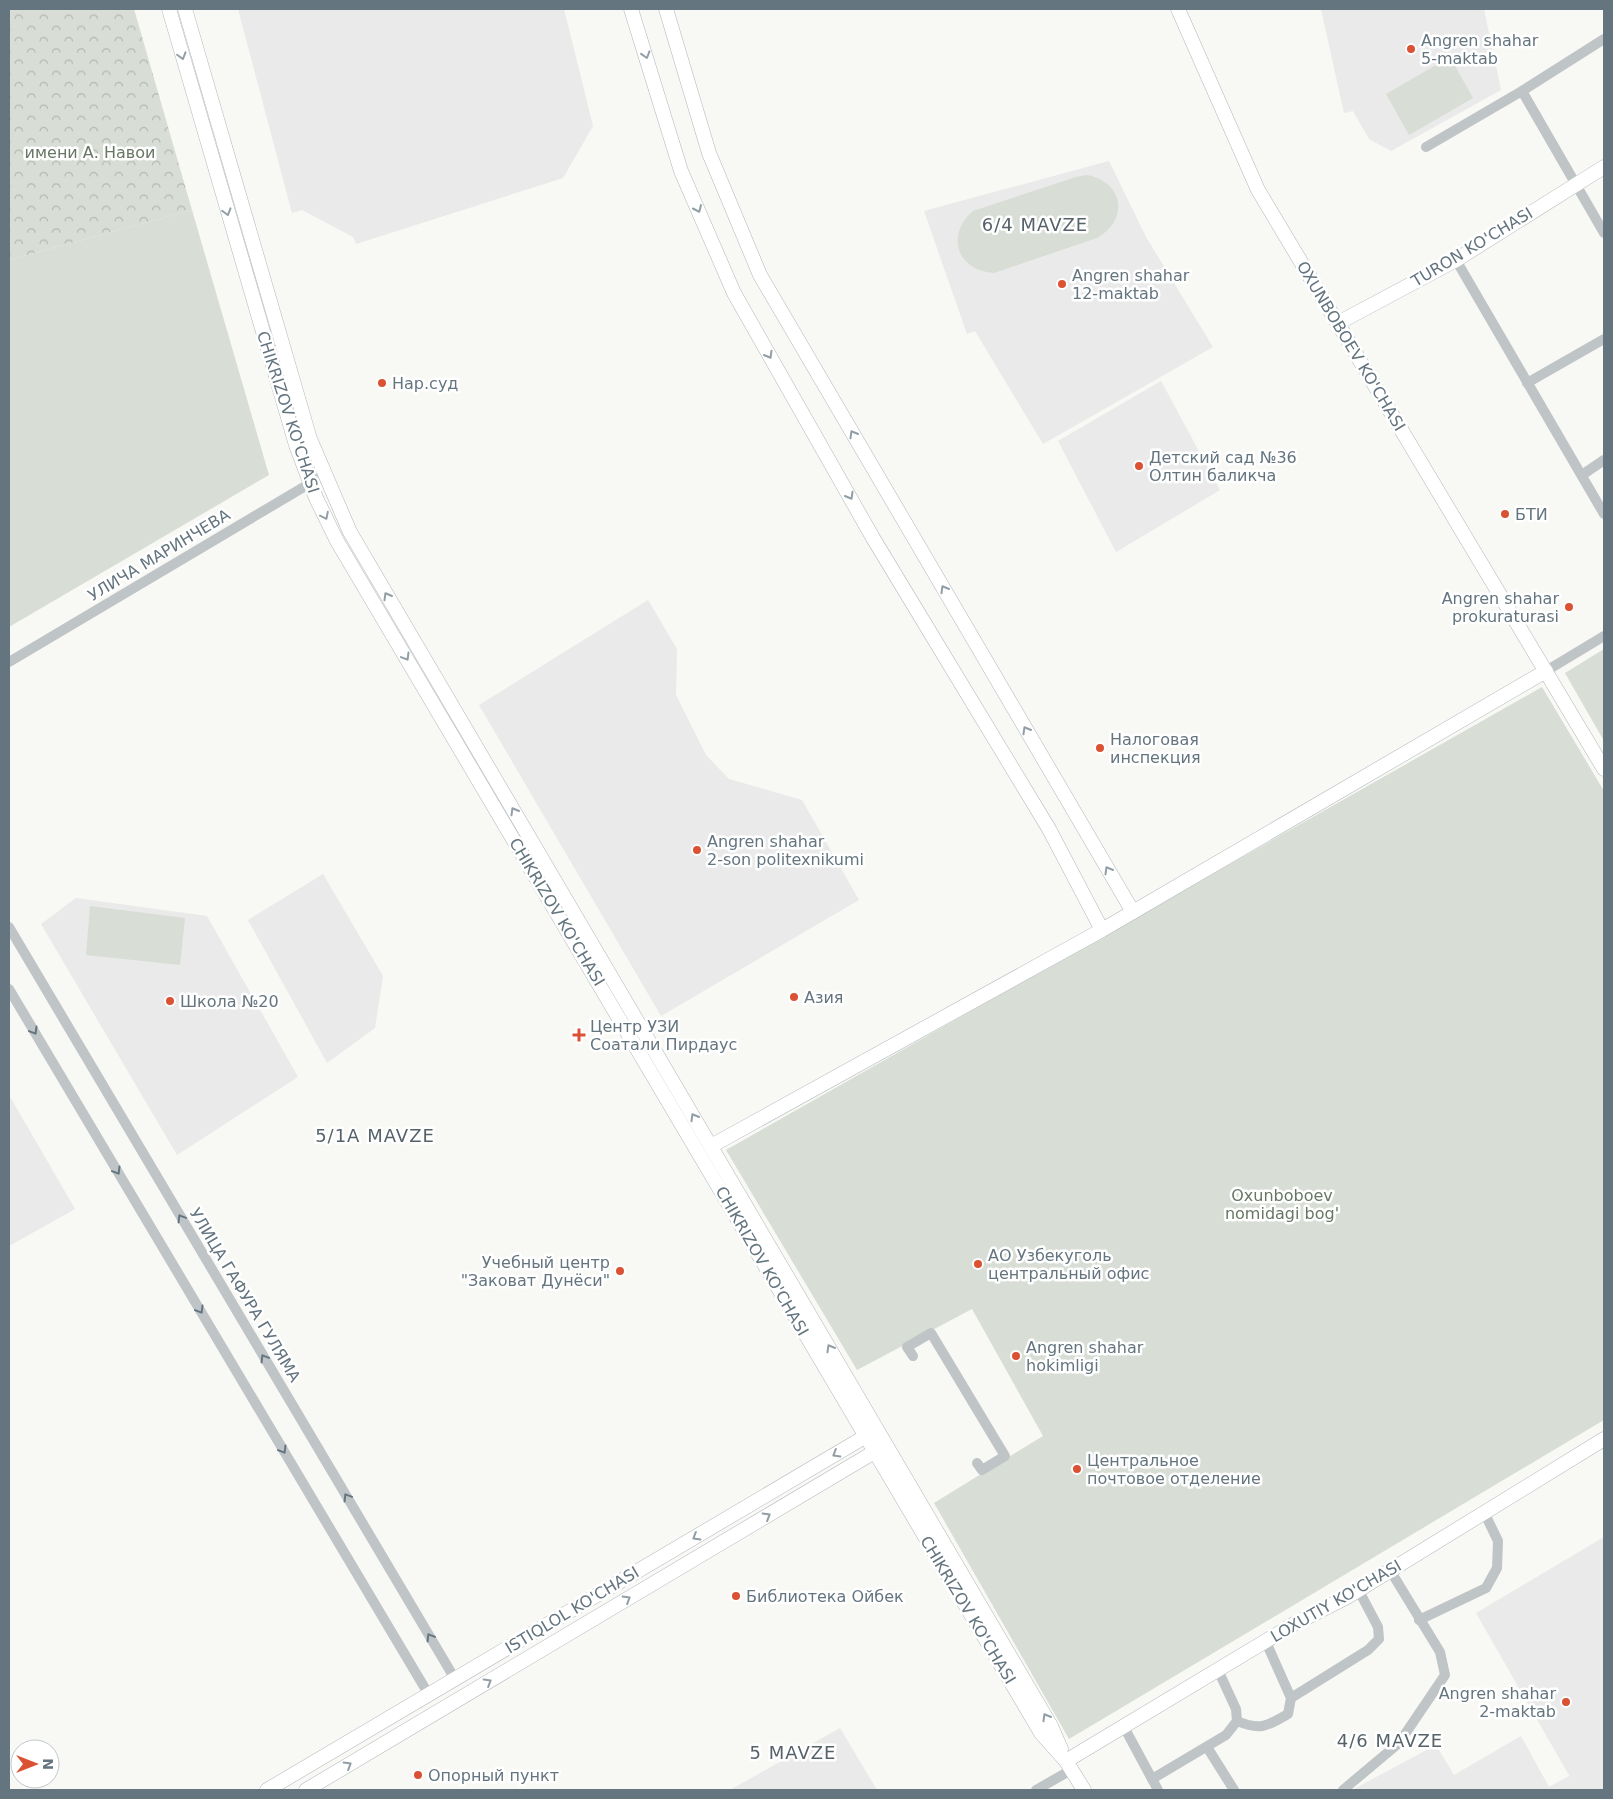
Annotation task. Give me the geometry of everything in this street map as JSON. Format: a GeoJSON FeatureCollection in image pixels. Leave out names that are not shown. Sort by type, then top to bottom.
{"type":"FeatureCollection","features":[{"type":"Feature","properties":{"kind":"main road","name":"CHIKRIZOV KO'CHASI"},"geometry":{"type":"LineString","coordinates":[[169,9],[296,445],[310,483],[337,541],[842,1397],[872,1433]]}},
{"type":"Feature","properties":{"kind":"main road","name":"CHIKRIZOV KO'CHASI"},"geometry":{"type":"LineString","coordinates":[[185,9],[310,439],[350,532],[854,1390],[872,1433],[1041,1732],[1069,1766],[1084,1790]]}},
{"type":"Feature","properties":{"kind":"main road"},"geometry":{"type":"LineString","coordinates":[[631,9],[681,171],[734,293],[873,538],[1049,829],[1102,930]]}},
{"type":"Feature","properties":{"kind":"main road"},"geometry":{"type":"LineString","coordinates":[[666,9],[709,153],[760,275],[1133,912]]}},
{"type":"Feature","properties":{"kind":"main road","name":"OXUNBOBOEV KO'CHASI"},"geometry":{"type":"LineString","coordinates":[[1178,9],[1258,190],[1604,769]]}},
{"type":"Feature","properties":{"kind":"main road","name":"TURON KO'CHASI"},"geometry":{"type":"LineString","coordinates":[[1338,323],[1456,260],[1604,167]]}},
{"type":"Feature","properties":{"kind":"main road"},"geometry":{"type":"LineString","coordinates":[[711,1146],[1102,930],[1546,671]]}},
{"type":"Feature","properties":{"kind":"main road"},"geometry":{"type":"LineString","coordinates":[[842,1397],[854,1390]]}},
{"type":"Feature","properties":{"kind":"main road","name":"ISTIQLOL KO'CHASI"},"geometry":{"type":"LineString","coordinates":[[267,1790],[872,1433]]}},
{"type":"Feature","properties":{"kind":"main road","name":"LOXUTIY KO'CHASI"},"geometry":{"type":"LineString","coordinates":[[1069,1766],[1124,1727],[1390,1570],[1604,1439]]}},
{"type":"Feature","properties":{"kind":"main road","name":"ISTIQLOL KO'CHASI"},"geometry":{"type":"LineString","coordinates":[[306,1790],[881,1448]]}},
{"type":"Feature","properties":{"kind":"main road"},"geometry":{"type":"LineString","coordinates":[[382,1723],[391,1740]]}},
{"type":"Feature","properties":{"kind":"street"},"geometry":{"type":"LineString","coordinates":[[1426,147],[1522,91],[1604,39]]}},
{"type":"Feature","properties":{"kind":"street"},"geometry":{"type":"LineString","coordinates":[[1522,91],[1604,233]]}},
{"type":"Feature","properties":{"kind":"street"},"geometry":{"type":"LineString","coordinates":[[1456,260],[1604,514]]}},
{"type":"Feature","properties":{"kind":"street"},"geometry":{"type":"LineString","coordinates":[[1527,383],[1604,339]]}},
{"type":"Feature","properties":{"kind":"street"},"geometry":{"type":"LineString","coordinates":[[1582,476],[1604,460]]}},
{"type":"Feature","properties":{"kind":"street","name":"УЛИЧА МАРИНЧЕВА"},"geometry":{"type":"LineString","coordinates":[[9,662],[324,475]]}},
{"type":"Feature","properties":{"kind":"street"},"geometry":{"type":"LineString","coordinates":[[1546,671],[1604,636]]}},
{"type":"Feature","properties":{"kind":"street","name":"УЛИЦА ГАФУРА ГУЛЯМА"},"geometry":{"type":"LineString","coordinates":[[9,927],[455,1679]]}},
{"type":"Feature","properties":{"kind":"street"},"geometry":{"type":"LineString","coordinates":[[9,989],[429,1695]]}},
{"type":"Feature","properties":{"kind":"street"},"geometry":{"type":"LineString","coordinates":[[913,1356],[907,1346],[931,1333],[1004,1456],[982,1470],[977,1463]]}},
{"type":"Feature","properties":{"kind":"street"},"geometry":{"type":"LineString","coordinates":[[1419,1620],[1486,1588],[1497,1568],[1498,1541],[1484,1512]]}},
{"type":"Feature","properties":{"kind":"street"},"geometry":{"type":"LineString","coordinates":[[1343,1790],[1400,1743],[1445,1675],[1440,1652],[1390,1570]]}},
{"type":"Feature","properties":{"kind":"street"},"geometry":{"type":"LineString","coordinates":[[1291,1698],[1368,1650],[1379,1640],[1378,1627],[1358,1588]]}},
{"type":"Feature","properties":{"kind":"street"},"geometry":{"type":"LineString","coordinates":[[1237,1721],[1253,1728],[1272,1724],[1288,1714],[1291,1698],[1266,1642]]}},
{"type":"Feature","properties":{"kind":"street"},"geometry":{"type":"LineString","coordinates":[[1152,1780],[1226,1735],[1237,1721],[1236,1709],[1218,1670]]}},
{"type":"Feature","properties":{"kind":"street"},"geometry":{"type":"LineString","coordinates":[[1124,1727],[1158,1790]]}},
{"type":"Feature","properties":{"kind":"street"},"geometry":{"type":"LineString","coordinates":[[1207,1746],[1234,1790]]}},
{"type":"Feature","properties":{"kind":"street"},"geometry":{"type":"LineString","coordinates":[[1036,1790],[1069,1766]]}},
{"type":"Feature","properties":{"kind":"shaded area"},"geometry":{"type":"Polygon","coordinates":[[[238,9],[564,9],[593,126],[563,178],[356,244],[353,237],[302,210],[292,213],[238,9]]]}},
{"type":"Feature","properties":{"kind":"shaded area","name":"Angren shahar 5-maktab"},"geometry":{"type":"Polygon","coordinates":[[[1321,9],[1484,9],[1501,90],[1391,151],[1369,139],[1353,111],[1344,113],[1321,9]]]}},
{"type":"Feature","properties":{"kind":"shaded area","name":"Angren shahar 12-maktab"},"geometry":{"type":"Polygon","coordinates":[[[1109,161],[1146,237],[1213,347],[1043,444],[975,331],[967,334],[924,211],[1109,161]]]}},
{"type":"Feature","properties":{"kind":"shaded area","name":"Детский сад №36 Олтин баликча"},"geometry":{"type":"Polygon","coordinates":[[[1161,381],[1220,490],[1116,552],[1058,441],[1161,381]]]}},
{"type":"Feature","properties":{"kind":"shaded area","name":"Angren shahar 2-son politexnikumi"},"geometry":{"type":"Polygon","coordinates":[[[648,600],[677,649],[676,695],[706,755],[729,779],[802,800],[859,900],[661,1016],[479,705],[648,600]]]}},
{"type":"Feature","properties":{"kind":"shaded area"},"geometry":{"type":"Polygon","coordinates":[[[323,874],[383,976],[375,1028],[327,1063],[248,920],[323,874]]]}},
{"type":"Feature","properties":{"kind":"shaded area","name":"Школа №20"},"geometry":{"type":"Polygon","coordinates":[[[76,898],[207,916],[298,1077],[177,1155],[41,924],[76,898]]]}},
{"type":"Feature","properties":{"kind":"shaded area"},"geometry":{"type":"Polygon","coordinates":[[[9,1095],[75,1209],[9,1246],[9,1095]]]}},
{"type":"Feature","properties":{"kind":"shaded area","name":"Angren shahar 2-maktab"},"geometry":{"type":"Polygon","coordinates":[[[1604,1537],[1604,1790],[1352,1790],[1436,1745],[1454,1775],[1521,1736],[1549,1787],[1569,1776],[1574,1784],[1476,1613],[1604,1537]]]}},
{"type":"Feature","properties":{"kind":"shaded area"},"geometry":{"type":"Polygon","coordinates":[[[840,1728],[877,1790],[730,1790],[840,1728]]]}},
{"type":"Feature","properties":{"kind":"green space","name":"имени А. Навои"},"geometry":{"type":"Polygon","coordinates":[[[9,9],[134,9],[192,210],[9,260],[9,9]]]}},
{"type":"Feature","properties":{"kind":"green space"},"geometry":{"type":"Polygon","coordinates":[[[1450,57],[1473,98],[1409,135],[1386,94],[1450,57]]]}},
{"type":"Feature","properties":{"kind":"green space"},"geometry":{"type":"Polygon","coordinates":[[[1087,175],[1109,185],[1115,193],[1118,202],[1118,212],[1114,222],[1097,238],[994,273],[981,271],[971,266],[964,259],[959,250],[959,231],[964,220],[973,211],[1087,175]]]}},
{"type":"Feature","properties":{"kind":"green space"},"geometry":{"type":"Polygon","coordinates":[[[192,210],[269,475],[9,627],[9,260],[192,210]]]}},
{"type":"Feature","properties":{"kind":"green space"},"geometry":{"type":"Polygon","coordinates":[[[1604,649],[1604,741],[1565,673],[1604,649]]]}},
{"type":"Feature","properties":{"kind":"green space","name":"Oxunboboev nomidagi bog'"},"geometry":{"type":"Polygon","coordinates":[[[1542,687],[1604,791],[1604,1420],[1069,1739],[934,1503],[1043,1436],[972,1309],[857,1370],[726,1150],[1542,687]]]}},
{"type":"Feature","properties":{"kind":"green space"},"geometry":{"type":"Polygon","coordinates":[[[90,906],[185,918],[180,965],[86,955],[90,906]]]}},
{"type":"Feature","properties":{"kind":"place","name":"Angren shahar 5-maktab"},"geometry":{"type":"Point","coordinates":[1411,49]}},
{"type":"Feature","properties":{"kind":"place","name":"Angren shahar 12-maktab"},"geometry":{"type":"Point","coordinates":[1062,284]}},
{"type":"Feature","properties":{"kind":"place","name":"Нар.суд"},"geometry":{"type":"Point","coordinates":[382,383]}},
{"type":"Feature","properties":{"kind":"place","name":"Детский сад №36 Олтин баликча"},"geometry":{"type":"Point","coordinates":[1139,466]}},
{"type":"Feature","properties":{"kind":"place","name":"БТИ"},"geometry":{"type":"Point","coordinates":[1505,514]}},
{"type":"Feature","properties":{"kind":"place","name":"Angren shahar prokuraturasi"},"geometry":{"type":"Point","coordinates":[1569,607]}},
{"type":"Feature","properties":{"kind":"place","name":"Налоговая инспекция"},"geometry":{"type":"Point","coordinates":[1100,748]}},
{"type":"Feature","properties":{"kind":"place","name":"Angren shahar 2-son politexnikumi"},"geometry":{"type":"Point","coordinates":[697,850]}},
{"type":"Feature","properties":{"kind":"place","name":"Азия"},"geometry":{"type":"Point","coordinates":[794,997]}},
{"type":"Feature","properties":{"kind":"place","name":"Школа №20"},"geometry":{"type":"Point","coordinates":[170,1001]}},
{"type":"Feature","properties":{"kind":"place","name":"Центр УЗИ Соатали Пирдаус"},"geometry":{"type":"Point","coordinates":[579,1035]}},
{"type":"Feature","properties":{"kind":"place","name":"АО Узбекуголь центральный офис"},"geometry":{"type":"Point","coordinates":[978,1264]}},
{"type":"Feature","properties":{"kind":"place","name":"Учебный центр \"Заковат Дунёси\""},"geometry":{"type":"Point","coordinates":[620,1271]}},
{"type":"Feature","properties":{"kind":"place","name":"Angren shahar hokimligi"},"geometry":{"type":"Point","coordinates":[1016,1356]}},
{"type":"Feature","properties":{"kind":"place","name":"Центральное почтовое отделение"},"geometry":{"type":"Point","coordinates":[1077,1469]}},
{"type":"Feature","properties":{"kind":"place","name":"Библиотека Ойбек"},"geometry":{"type":"Point","coordinates":[736,1596]}},
{"type":"Feature","properties":{"kind":"place","name":"Angren shahar 2-maktab"},"geometry":{"type":"Point","coordinates":[1566,1702]}},
{"type":"Feature","properties":{"kind":"place","name":"Опорный пункт"},"geometry":{"type":"Point","coordinates":[418,1775]}},
{"type":"Feature","properties":{"kind":"district","name":"6/4 MAVZE"},"geometry":{"type":"Point","coordinates":[1035,224]}},
{"type":"Feature","properties":{"kind":"district","name":"5/1A MAVZE"},"geometry":{"type":"Point","coordinates":[375,1135]}},
{"type":"Feature","properties":{"kind":"district","name":"4/6 MAVZE"},"geometry":{"type":"Point","coordinates":[1390,1740]}},
{"type":"Feature","properties":{"kind":"district","name":"5 MAVZE"},"geometry":{"type":"Point","coordinates":[793,1752]}}]}
